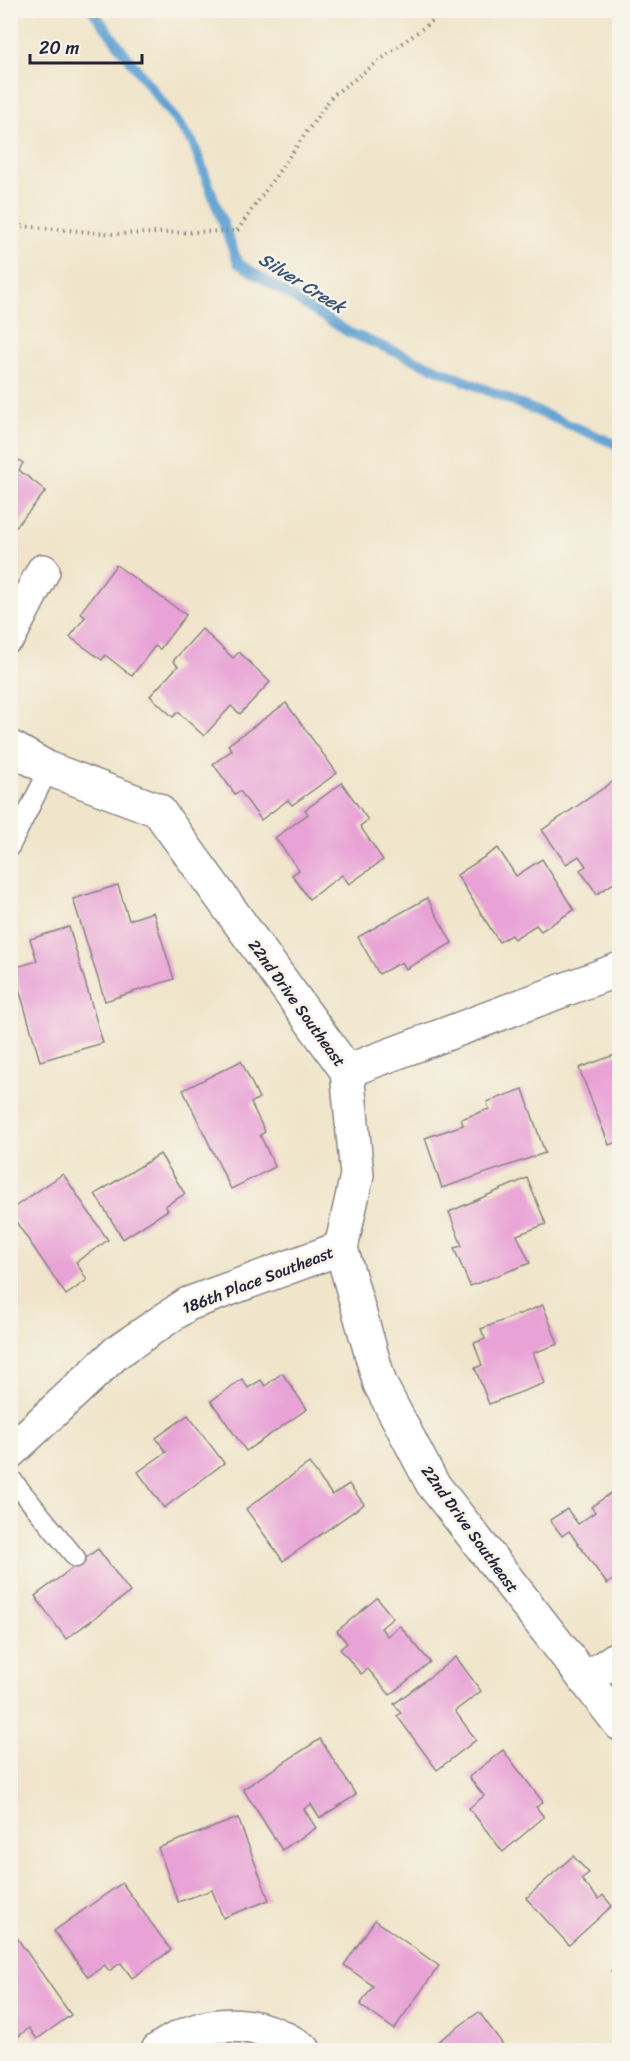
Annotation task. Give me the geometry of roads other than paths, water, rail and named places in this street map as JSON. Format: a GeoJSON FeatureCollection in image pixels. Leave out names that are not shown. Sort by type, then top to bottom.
{"type":"FeatureCollection","features":[{"type":"Feature","properties":{"kind":"street"},"geometry":{"type":"LineString","coordinates":[[10,635],[43,571]]}},
{"type":"Feature","properties":{"kind":"street","name":"22nd Drive Southeast"},"geometry":{"type":"LineString","coordinates":[[10,747],[49,769],[158,810],[347,1071],[357,1175],[341,1248],[380,1383],[432,1483],[620,1724]]}},
{"type":"Feature","properties":{"kind":"street"},"geometry":{"type":"LineString","coordinates":[[347,1071],[620,969]]}},
{"type":"Feature","properties":{"kind":"street","name":"186th Place Southeast"},"geometry":{"type":"LineString","coordinates":[[10,1452],[117,1352],[188,1304],[341,1248]]}},
{"type":"Feature","properties":{"kind":"street"},"geometry":{"type":"LineString","coordinates":[[585,1680],[620,1656]]}},
{"type":"Feature","properties":{"kind":"street"},"geometry":{"type":"LineString","coordinates":[[161,2048],[199,2028],[243,2025],[266,2032],[304,2050]]}},
{"type":"Feature","properties":{"kind":"lane"},"geometry":{"type":"LineString","coordinates":[[10,847],[49,769]]}},
{"type":"Feature","properties":{"kind":"lane"},"geometry":{"type":"LineString","coordinates":[[10,1477],[76,1558]]}},
{"type":"Feature","properties":{"kind":"waterway","name":"Silver Creek"},"geometry":{"type":"LineString","coordinates":[[92,10],[193,143],[238,263],[348,332],[620,446]]}}]}
